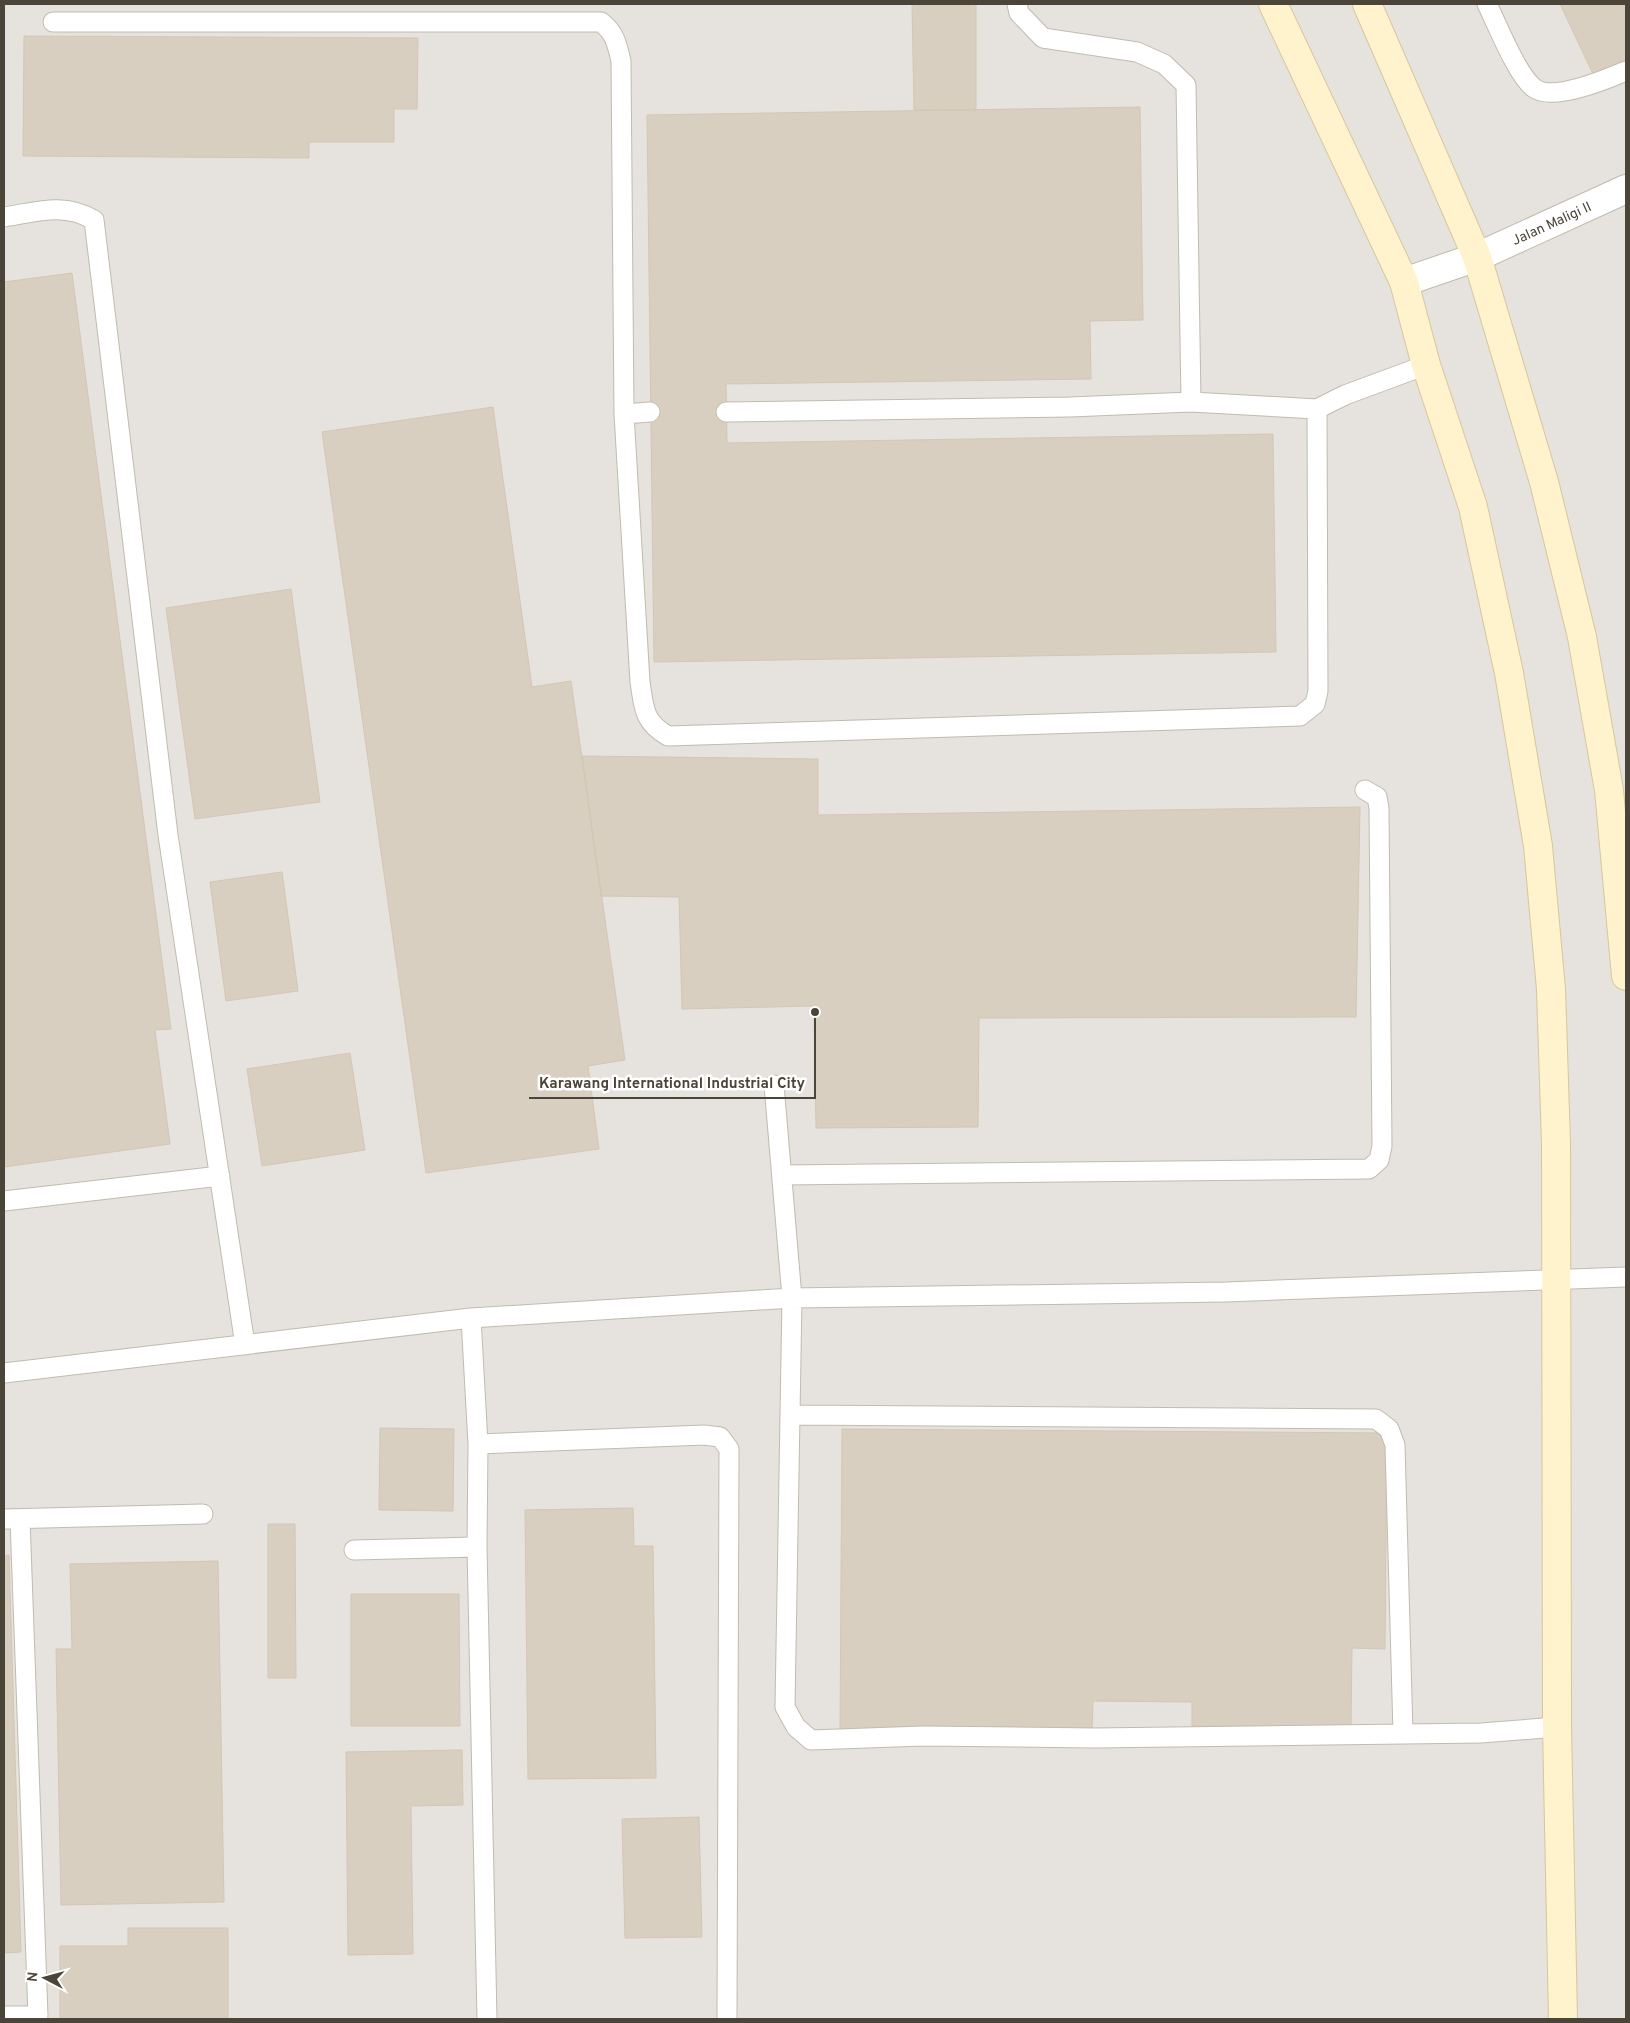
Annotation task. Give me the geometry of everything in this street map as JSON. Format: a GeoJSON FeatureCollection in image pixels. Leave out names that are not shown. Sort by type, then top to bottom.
{"type":"FeatureCollection","features":[{"type":"Feature","properties":{"kind":"street"},"geometry":{"type":"LineString","coordinates":[[1273,4],[1404,282],[1426,365],[1473,507],[1509,673],[1538,846],[1552,999],[1556,1144],[1554,1279],[1557,1727],[1564,2019]]}},
{"type":"Feature","properties":{"kind":"street"},"geometry":{"type":"LineString","coordinates":[[1368,4],[1477,257],[1544,482],[1582,637],[1609,790],[1626,976]]}},
{"type":"Feature","properties":{"kind":"street","name":"Jalan Maligi II"},"geometry":{"type":"LineString","coordinates":[[1404,282],[1477,257],[1626,189]]}},
{"type":"Feature","properties":{"kind":"lane"},"geometry":{"type":"LineString","coordinates":[[1017,4],[1019,13],[1043,38],[1137,52],[1164,64],[1186,85],[1191,402]]}},
{"type":"Feature","properties":{"kind":"lane"},"geometry":{"type":"LineString","coordinates":[[1487,4],[1523,76],[1535,89],[1555,92],[1578,89],[1626,71]]}},
{"type":"Feature","properties":{"kind":"lane"},"geometry":{"type":"LineString","coordinates":[[53,22],[601,22],[614,36],[620,61],[624,414],[640,682],[646,714],[654,728],[668,736],[1300,716],[1315,704],[1318,691],[1317,409]]}},
{"type":"Feature","properties":{"kind":"lane"},"geometry":{"type":"LineString","coordinates":[[4,217],[61,209],[80,212],[94,220],[168,836],[245,1346]]}},
{"type":"Feature","properties":{"kind":"lane"},"geometry":{"type":"LineString","coordinates":[[726,412],[1070,407],[1191,402],[1317,409],[1345,395],[1426,365]]}},
{"type":"Feature","properties":{"kind":"lane"},"geometry":{"type":"LineString","coordinates":[[624,414],[650,412]]}},
{"type":"Feature","properties":{"kind":"lane"},"geometry":{"type":"LineString","coordinates":[[782,1175],[1369,1169],[1379,1160],[1382,1136],[1379,808],[1377,797],[1365,790]]}},
{"type":"Feature","properties":{"kind":"lane"},"geometry":{"type":"LineString","coordinates":[[774,1085],[792,1298],[785,1707],[796,1727],[811,1740],[923,1736],[1094,1738],[1481,1732],[1557,1727]]}},
{"type":"Feature","properties":{"kind":"lane"},"geometry":{"type":"LineString","coordinates":[[4,1201],[220,1176]]}},
{"type":"Feature","properties":{"kind":"lane"},"geometry":{"type":"LineString","coordinates":[[4,1373],[471,1318],[792,1298],[1226,1292],[1626,1277]]}},
{"type":"Feature","properties":{"kind":"lane"},"geometry":{"type":"LineString","coordinates":[[471,1318],[478,1444],[477,1547],[487,2019]]}},
{"type":"Feature","properties":{"kind":"lane"},"geometry":{"type":"LineString","coordinates":[[791,1415],[1376,1419],[1389,1428],[1395,1445],[1404,1733]]}},
{"type":"Feature","properties":{"kind":"lane"},"geometry":{"type":"LineString","coordinates":[[478,1444],[704,1435],[720,1437],[729,1449],[727,2019]]}},
{"type":"Feature","properties":{"kind":"lane"},"geometry":{"type":"LineString","coordinates":[[4,2016],[38,2016],[12,1519],[202,1514]]}},
{"type":"Feature","properties":{"kind":"lane"},"geometry":{"type":"LineString","coordinates":[[354,1550],[477,1547]]}},
{"type":"Feature","properties":{"kind":"shaded area"},"geometry":{"type":"Polygon","coordinates":[[[4,4],[1626,4],[1626,2019],[4,2019],[4,4]]]}},
{"type":"Feature","properties":{"kind":"building"},"geometry":{"type":"Polygon","coordinates":[[[912,4],[976,4],[976,110],[914,110],[912,4]]]}},
{"type":"Feature","properties":{"kind":"building"},"geometry":{"type":"Polygon","coordinates":[[[1560,4],[1626,4],[1626,60],[1594,76],[1560,4]]]}},
{"type":"Feature","properties":{"kind":"building"},"geometry":{"type":"Polygon","coordinates":[[[24,36],[418,38],[417,109],[394,109],[394,142],[309,142],[309,158],[23,156],[24,36]]]}},
{"type":"Feature","properties":{"kind":"building"},"geometry":{"type":"Polygon","coordinates":[[[1140,107],[1143,320],[1090,321],[1091,379],[726,384],[727,443],[1273,434],[1276,652],[654,662],[647,115],[1140,107]]]}},
{"type":"Feature","properties":{"kind":"building"},"geometry":{"type":"Polygon","coordinates":[[[72,273],[171,1029],[155,1030],[170,1144],[4,1167],[4,282],[72,273]]]}},
{"type":"Feature","properties":{"kind":"building"},"geometry":{"type":"Polygon","coordinates":[[[493,407],[532,687],[571,681],[625,1060],[588,1066],[599,1149],[426,1173],[322,432],[493,407]]]}},
{"type":"Feature","properties":{"kind":"building"},"geometry":{"type":"Polygon","coordinates":[[[291,589],[320,802],[195,819],[166,608],[291,589]]]}},
{"type":"Feature","properties":{"kind":"building"},"geometry":{"type":"Polygon","coordinates":[[[582,756],[818,759],[818,815],[1360,807],[1356,1017],[979,1018],[978,1127],[816,1128],[814,1006],[682,1009],[679,897],[601,896],[582,756]]]}},
{"type":"Feature","properties":{"kind":"building"},"geometry":{"type":"Polygon","coordinates":[[[282,872],[298,991],[226,1001],[210,882],[282,872]]]}},
{"type":"Feature","properties":{"kind":"building"},"geometry":{"type":"Polygon","coordinates":[[[350,1053],[365,1150],[262,1166],[247,1069],[350,1053]]]}},
{"type":"Feature","properties":{"kind":"building"},"geometry":{"type":"Polygon","coordinates":[[[380,1428],[454,1429],[453,1511],[379,1510],[380,1428]]]}},
{"type":"Feature","properties":{"kind":"building"},"geometry":{"type":"Polygon","coordinates":[[[842,1429],[1387,1433],[1385,1649],[1352,1648],[1351,1727],[1192,1726],[1192,1702],[1093,1701],[1092,1732],[840,1730],[842,1429]]]}},
{"type":"Feature","properties":{"kind":"building"},"geometry":{"type":"Polygon","coordinates":[[[633,1508],[634,1546],[653,1546],[656,1778],[528,1779],[525,1510],[633,1508]]]}},
{"type":"Feature","properties":{"kind":"building"},"geometry":{"type":"Polygon","coordinates":[[[268,1524],[295,1524],[296,1678],[268,1678],[268,1524]]]}},
{"type":"Feature","properties":{"kind":"building"},"geometry":{"type":"Polygon","coordinates":[[[9,1555],[21,1952],[4,1953],[4,1556],[9,1555]]]}},
{"type":"Feature","properties":{"kind":"building"},"geometry":{"type":"Polygon","coordinates":[[[218,1561],[224,1902],[61,1905],[56,1649],[72,1649],[70,1564],[218,1561]]]}},
{"type":"Feature","properties":{"kind":"building"},"geometry":{"type":"Polygon","coordinates":[[[351,1594],[459,1594],[460,1726],[351,1726],[351,1594]]]}},
{"type":"Feature","properties":{"kind":"building"},"geometry":{"type":"Polygon","coordinates":[[[462,1750],[463,1805],[411,1806],[413,1954],[348,1955],[346,1752],[462,1750]]]}},
{"type":"Feature","properties":{"kind":"building"},"geometry":{"type":"Polygon","coordinates":[[[699,1817],[702,1937],[625,1938],[622,1819],[699,1817]]]}},
{"type":"Feature","properties":{"kind":"building"},"geometry":{"type":"Polygon","coordinates":[[[128,1928],[228,1928],[228,2019],[60,2019],[60,1946],[128,1946],[128,1928]]]}},
{"type":"Feature","properties":{"kind":"place","name":"Karawang International Industrial City"},"geometry":{"type":"Point","coordinates":[815,1012]}}]}
